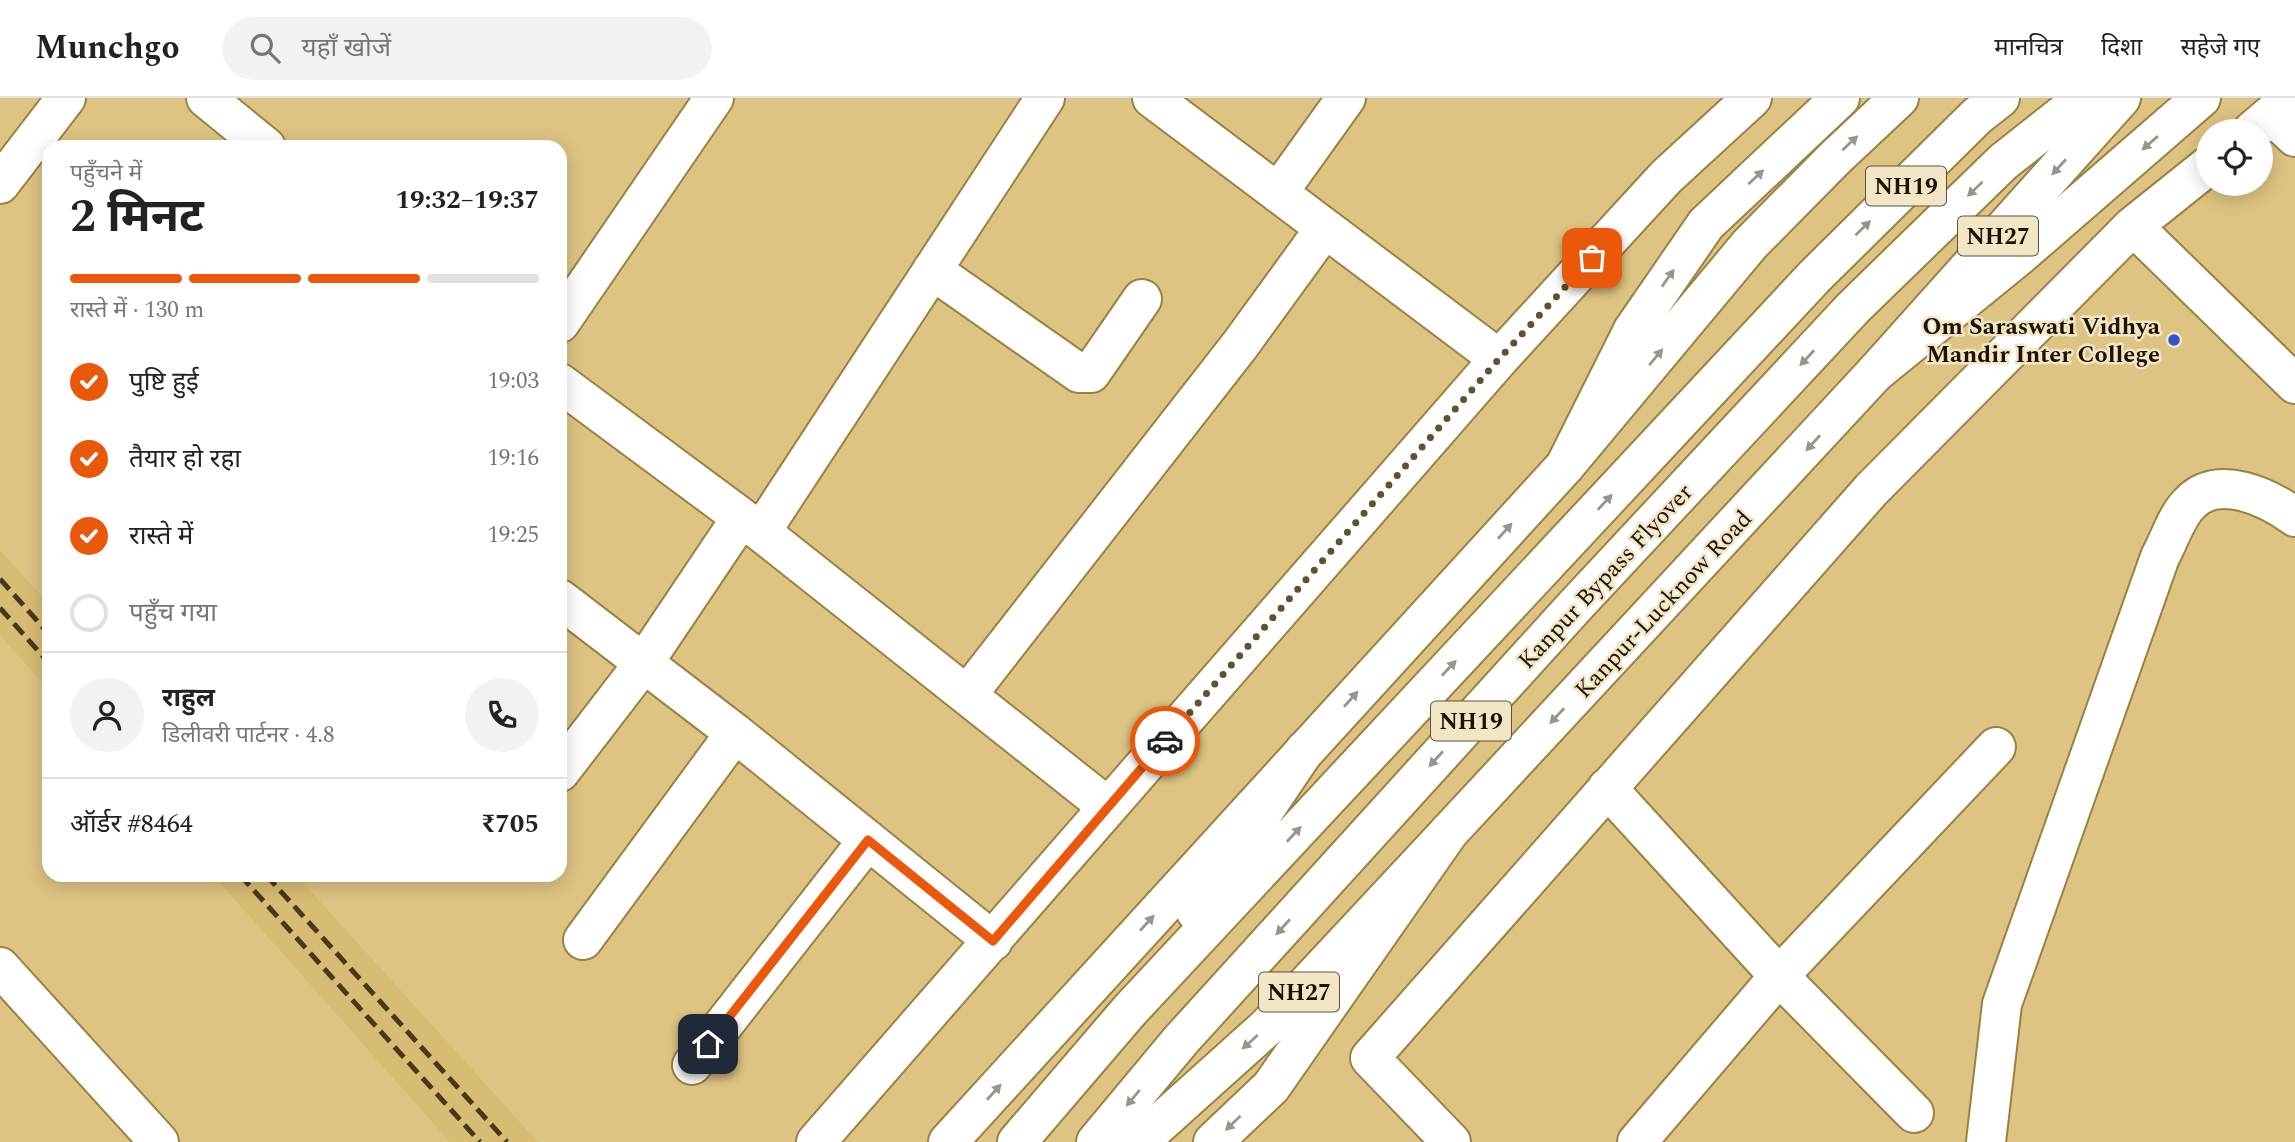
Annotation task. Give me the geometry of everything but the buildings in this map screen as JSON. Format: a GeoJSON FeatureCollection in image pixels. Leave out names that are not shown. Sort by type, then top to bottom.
{"type":"FeatureCollection","features":[{"type":"Feature","properties":{"kind":"main road"},"geometry":{"type":"LineString","coordinates":[[46,140],[66,98]]}},
{"type":"Feature","properties":{"kind":"main road"},"geometry":{"type":"LineString","coordinates":[[206,98],[257,140]]}},
{"type":"Feature","properties":{"kind":"main road"},"geometry":{"type":"LineString","coordinates":[[567,313],[714,98]]}},
{"type":"Feature","properties":{"kind":"main road"},"geometry":{"type":"LineString","coordinates":[[567,763],[751,525],[932,270],[1045,98]]}},
{"type":"Feature","properties":{"kind":"main road"},"geometry":{"type":"LineString","coordinates":[[1152,98],[1499,359]]}},
{"type":"Feature","properties":{"kind":"main road"},"geometry":{"type":"LineString","coordinates":[[1278,193],[1346,98]]}},
{"type":"Feature","properties":{"kind":"main road"},"geometry":{"type":"LineString","coordinates":[[816,1142],[1499,359],[1666,177],[1752,98]]}},
{"type":"Feature","properties":{"kind":"main road"},"geometry":{"type":"LineString","coordinates":[[1565,466],[1633,330],[1706,224],[1840,98]]}},
{"type":"Feature","properties":{"kind":"main road"},"geometry":{"type":"LineString","coordinates":[[948,1142],[1565,466],[1750,244],[1899,98]]}},
{"type":"Feature","properties":{"kind":"main road","name":"Kanpur Bypass Flyover"},"geometry":{"type":"LineString","coordinates":[[1130,1010],[1815,276],[1977,116],[2000,98]]}},
{"type":"Feature","properties":{"kind":"main road","name":"Kanpur Bypass Flyover"},"geometry":{"type":"LineString","coordinates":[[1096,1142],[1200,1019],[1576,605],[1853,308],[2003,162],[2084,98]]}},
{"type":"Feature","properties":{"kind":"main road","name":"NH27"},"geometry":{"type":"LineString","coordinates":[[1875,373],[2120,98]]}},
{"type":"Feature","properties":{"kind":"main road"},"geometry":{"type":"LineString","coordinates":[[1875,373],[2020,256],[2201,98]]}},
{"type":"Feature","properties":{"kind":"main road"},"geometry":{"type":"LineString","coordinates":[[0,184],[39,156]]}},
{"type":"Feature","properties":{"kind":"main road"},"geometry":{"type":"LineString","coordinates":[[1451,1142],[1370,1058],[1871,490],[2133,226],[2196,176]]}},
{"type":"Feature","properties":{"kind":"main road"},"geometry":{"type":"LineString","coordinates":[[2133,226],[2295,384]]}},
{"type":"Feature","properties":{"kind":"main road"},"geometry":{"type":"LineString","coordinates":[[967,695],[1240,345],[1325,228]]}},
{"type":"Feature","properties":{"kind":"main road"},"geometry":{"type":"LineString","coordinates":[[932,270],[1079,373],[1091,373],[1142,299]]}},
{"type":"Feature","properties":{"kind":"main road","name":"Kanpur-Lucknow Road"},"geometry":{"type":"LineString","coordinates":[[1449,832],[1875,373]]}},
{"type":"Feature","properties":{"kind":"main road"},"geometry":{"type":"LineString","coordinates":[[567,388],[751,525],[1108,807]]}},
{"type":"Feature","properties":{"kind":"main road"},"geometry":{"type":"LineString","coordinates":[[1986,1142],[2002,1004],[2160,558],[2189,503],[2209,492],[2237,490],[2274,502],[2295,517]]}},
{"type":"Feature","properties":{"kind":"main road"},"geometry":{"type":"LineString","coordinates":[[567,604],[735,733],[993,941]]}},
{"type":"Feature","properties":{"kind":"main road"},"geometry":{"type":"LineString","coordinates":[[583,940],[735,733]]}},
{"type":"Feature","properties":{"kind":"main road"},"geometry":{"type":"LineString","coordinates":[[1637,1142],[1779,976],[1996,747]]}},
{"type":"Feature","properties":{"kind":"main road"},"geometry":{"type":"LineString","coordinates":[[1130,1010],[1305,750]]}},
{"type":"Feature","properties":{"kind":"main road"},"geometry":{"type":"LineString","coordinates":[[1607,788],[1779,976],[1914,1113]]}},
{"type":"Feature","properties":{"kind":"main road"},"geometry":{"type":"LineString","coordinates":[[1213,1142],[1271,1087],[1449,832]]}},
{"type":"Feature","properties":{"kind":"main road","name":"NH27"},"geometry":{"type":"LineString","coordinates":[[1139,1142],[1267,1027],[1449,832]]}},
{"type":"Feature","properties":{"kind":"main road"},"geometry":{"type":"LineString","coordinates":[[692,1065],[868,840]]}},
{"type":"Feature","properties":{"kind":"main road"},"geometry":{"type":"LineString","coordinates":[[0,967],[159,1142]]}},
{"type":"Feature","properties":{"kind":"main road","name":"NH19"},"geometry":{"type":"LineString","coordinates":[[1017,1142],[1130,1010]]}},
{"type":"Feature","properties":{"kind":"shaded area"},"geometry":{"type":"Polygon","coordinates":[[[0,550],[42,596],[42,683],[0,635],[0,550]]]}},
{"type":"Feature","properties":{"kind":"shaded area"},"geometry":{"type":"Polygon","coordinates":[[[219,882],[302,882],[538,1142],[450,1142],[219,882]]]}},
{"type":"Feature","properties":{"kind":"railway"},"geometry":{"type":"LineString","coordinates":[[0,579],[42,626]]}},
{"type":"Feature","properties":{"kind":"railway"},"geometry":{"type":"LineString","coordinates":[[0,608],[42,655]]}},
{"type":"Feature","properties":{"kind":"railway"},"geometry":{"type":"LineString","coordinates":[[246,882],[480,1142]]}},
{"type":"Feature","properties":{"kind":"railway"},"geometry":{"type":"LineString","coordinates":[[272,882],[507,1142]]}},
{"type":"Feature","properties":{"kind":"way so far"},"geometry":{"type":"LineString","coordinates":[[1165,741],[1499,359],[1592,258]]}},
{"type":"Feature","properties":{"kind":"place","name":"Om Saraswati Vidhya Mandir Inter College"},"geometry":{"type":"Point","coordinates":[2174,340]}},
{"type":"Feature","properties":{"kind":"route"},"geometry":{"type":"LineString","coordinates":[[708,1044],[868,840],[993,941],[1165,741]]}}]}
